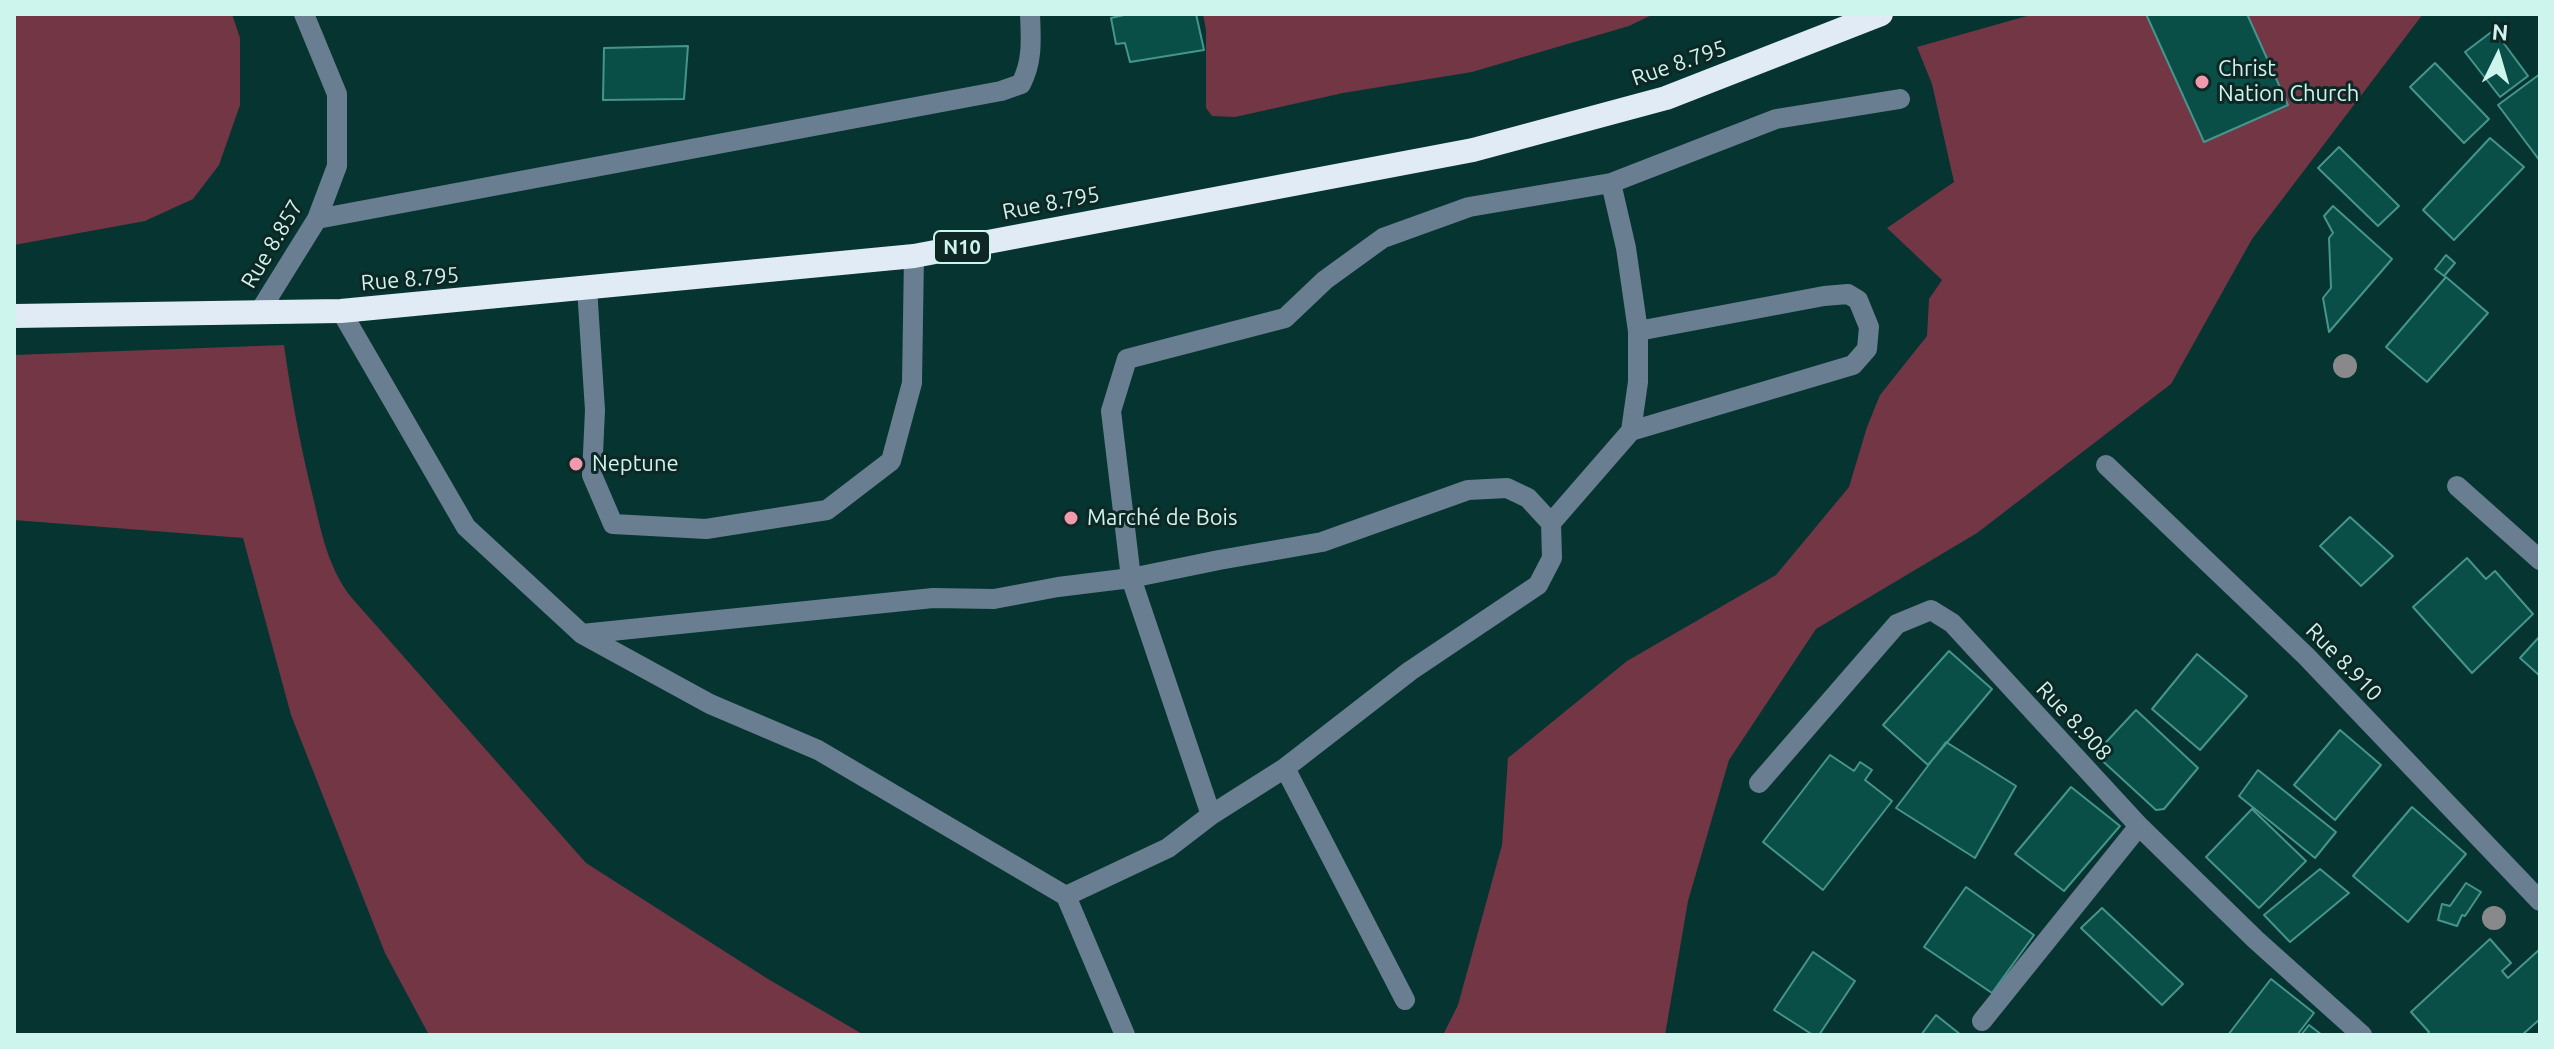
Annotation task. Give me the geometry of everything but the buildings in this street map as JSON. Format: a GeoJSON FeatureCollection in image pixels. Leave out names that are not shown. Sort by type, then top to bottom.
{"type":"FeatureCollection","features":[{"type":"Feature","properties":{"kind":"highway","name":"Rue 8.795"},"geometry":{"type":"LineString","coordinates":[[14,316],[341,311],[914,256],[1473,150],[1666,98],[1879,14]]}},
{"type":"Feature","properties":{"kind":"street","name":"Rue 8.857"},"geometry":{"type":"LineString","coordinates":[[258,314],[317,219],[337,166],[337,94],[304,14]]}},
{"type":"Feature","properties":{"kind":"street"},"geometry":{"type":"LineString","coordinates":[[317,219],[1001,91],[1021,84],[1029,69],[1030,14]]}},
{"type":"Feature","properties":{"kind":"street"},"geometry":{"type":"LineString","coordinates":[[1211,815],[1131,578],[1111,411],[1127,359],[1285,318],[1325,280],[1383,238],[1469,207],[1611,183],[1776,119],[1900,99]]}},
{"type":"Feature","properties":{"kind":"street"},"geometry":{"type":"LineString","coordinates":[[1611,183],[1626,248],[1638,331],[1638,382],[1631,431]]}},
{"type":"Feature","properties":{"kind":"street"},"geometry":{"type":"LineString","coordinates":[[587,288],[595,410],[592,475],[613,524],[706,529],[827,510],[891,461],[912,383],[914,256]]}},
{"type":"Feature","properties":{"kind":"street"},"geometry":{"type":"LineString","coordinates":[[1551,523],[1631,431],[1853,365],[1867,349],[1869,327],[1858,300],[1848,294],[1638,331]]}},
{"type":"Feature","properties":{"kind":"street"},"geometry":{"type":"LineString","coordinates":[[341,311],[466,527],[582,634],[710,704],[818,750],[1066,896],[1125,1035]]}},
{"type":"Feature","properties":{"kind":"street","name":"Rue 8.910"},"geometry":{"type":"LineString","coordinates":[[2106,465],[2306,656],[2540,901]]}},
{"type":"Feature","properties":{"kind":"street"},"geometry":{"type":"LineString","coordinates":[[2457,486],[2540,560]]}},
{"type":"Feature","properties":{"kind":"street"},"geometry":{"type":"LineString","coordinates":[[582,634],[933,598],[994,599],[1131,578],[1322,542],[1468,490],[1507,488],[1528,498],[1551,523],[1552,558],[1538,585],[1410,671],[1285,768],[1211,815],[1168,848],[1066,896]]}},
{"type":"Feature","properties":{"kind":"street","name":"Rue 8.908"},"geometry":{"type":"LineString","coordinates":[[1759,783],[1897,624],[1931,610],[1952,623],[2139,826],[2256,940],[2362,1035]]}},
{"type":"Feature","properties":{"kind":"street"},"geometry":{"type":"LineString","coordinates":[[1285,768],[1405,1000]]}},
{"type":"Feature","properties":{"kind":"street"},"geometry":{"type":"LineString","coordinates":[[1982,1021],[2139,826]]}},
{"type":"Feature","properties":{"kind":"shaded area"},"geometry":{"type":"Polygon","coordinates":[[[14,14],[232,14],[240,38],[240,105],[219,165],[193,199],[145,221],[14,245],[14,14]]]}},
{"type":"Feature","properties":{"kind":"shaded area"},"geometry":{"type":"Polygon","coordinates":[[[1203,14],[1654,14],[1629,26],[1472,72],[1343,93],[1235,117],[1212,116],[1206,108],[1206,30],[1203,14]]]}},
{"type":"Feature","properties":{"kind":"shaded area"},"geometry":{"type":"Polygon","coordinates":[[[2034,14],[2423,14],[2252,239],[2171,384],[1977,533],[1816,629],[1729,760],[1688,901],[1665,1035],[1443,1035],[1458,1005],[1502,845],[1508,758],[1627,661],[1776,575],[1849,487],[1880,395],[1927,336],[1929,299],[1942,280],[1887,228],[1954,182],[1932,84],[1917,47],[2034,14]]]}},
{"type":"Feature","properties":{"kind":"shaded area"},"geometry":{"type":"Polygon","coordinates":[[[284,345],[300,438],[322,534],[330,560],[351,597],[586,863],[768,979],[864,1035],[429,1035],[385,953],[291,715],[243,538],[14,520],[14,355],[284,345]]]}},
{"type":"Feature","properties":{"kind":"place","name":"Christ Nation Church"},"geometry":{"type":"Point","coordinates":[2202,82]}},
{"type":"Feature","properties":{"kind":"place","name":"Neptune"},"geometry":{"type":"Point","coordinates":[576,464]}},
{"type":"Feature","properties":{"kind":"place","name":"Marché de Bois"},"geometry":{"type":"Point","coordinates":[1071,518]}}]}
